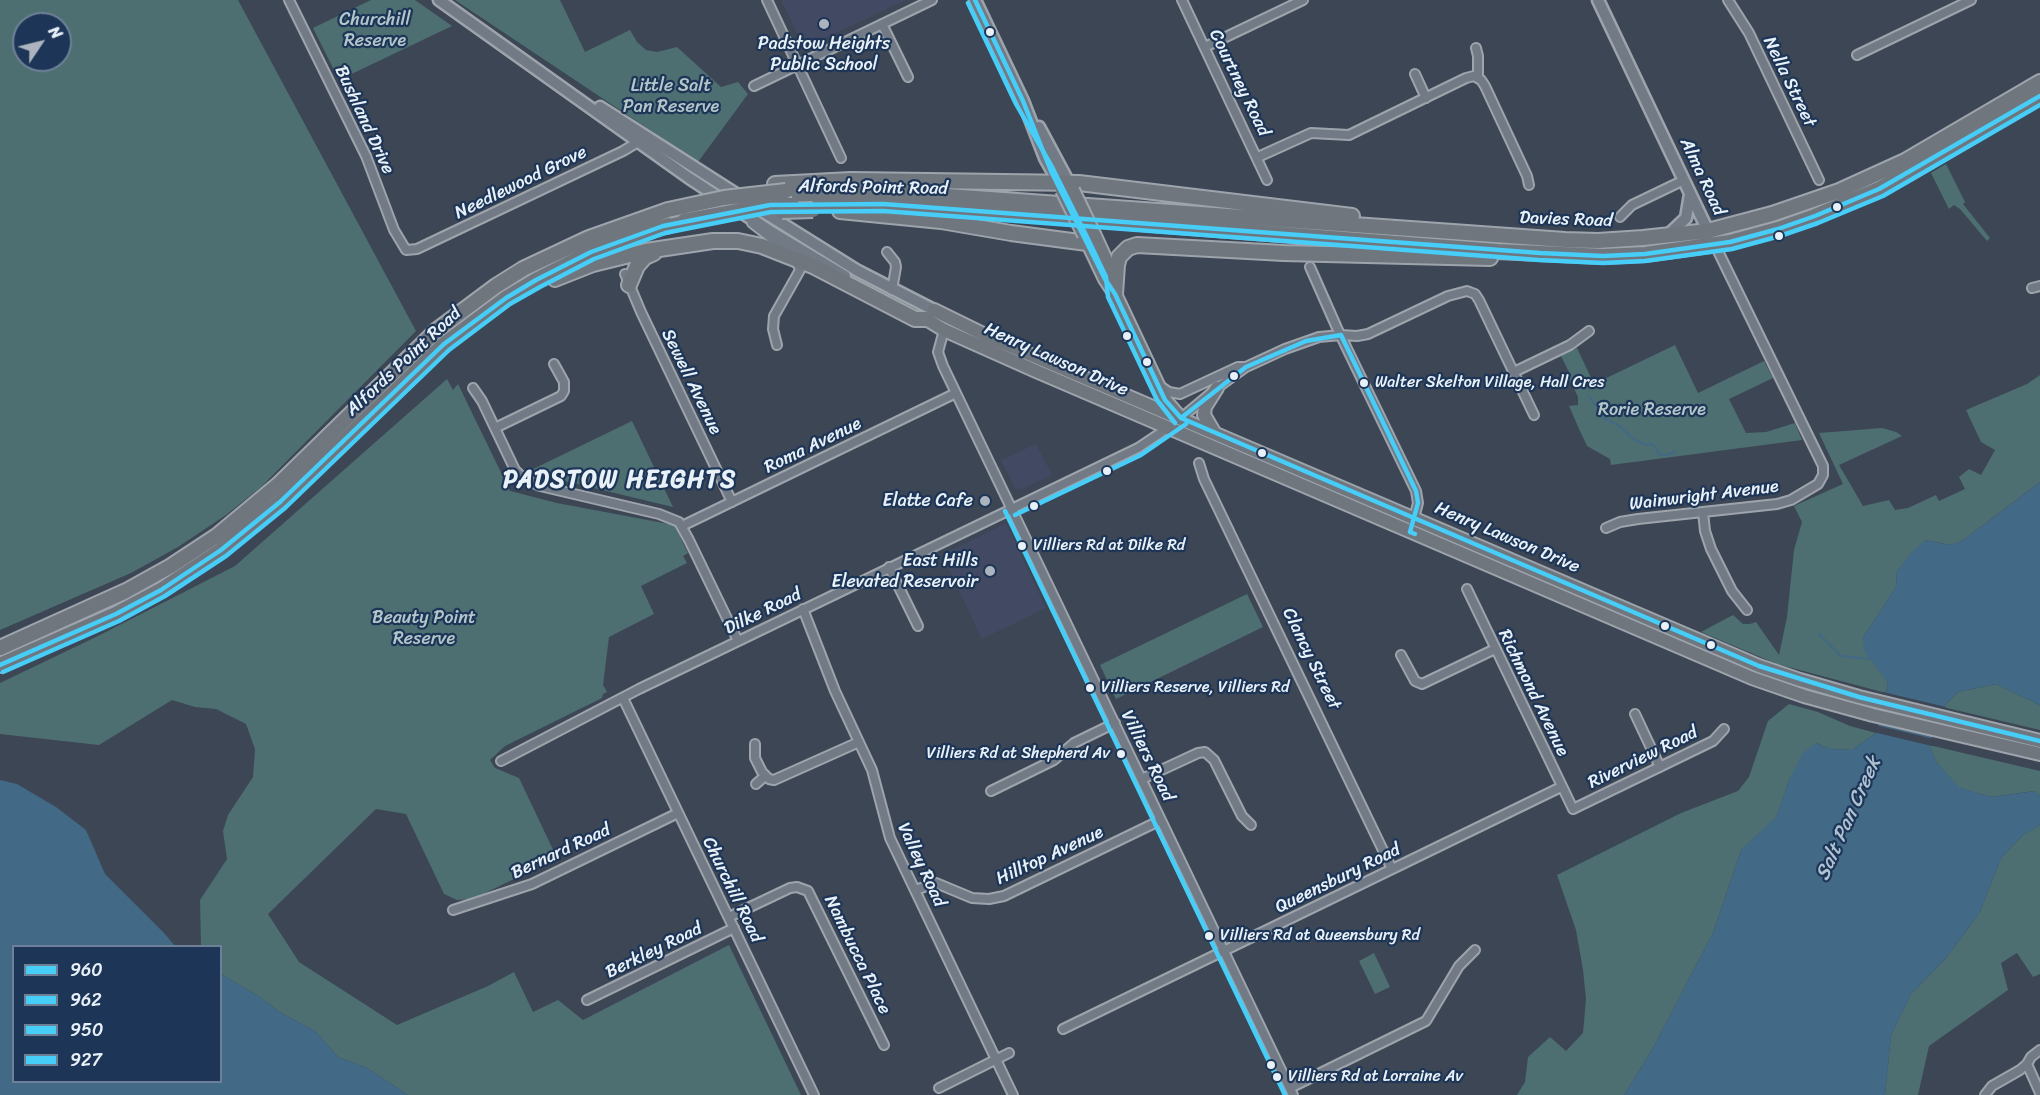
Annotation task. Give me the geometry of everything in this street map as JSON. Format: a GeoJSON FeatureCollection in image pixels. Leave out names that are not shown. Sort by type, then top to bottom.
{"type":"FeatureCollection","features":[{"type":"Feature","properties":{"kind":"highway","name":"Davies Road"},"geometry":{"type":"LineString","coordinates":[[1064,194],[1481,234],[1598,241],[1667,236],[1708,231],[1772,214],[1864,181],[1905,161],[2040,82]]}},
{"type":"Feature","properties":{"kind":"highway","name":"Davies Road"},"geometry":{"type":"LineString","coordinates":[[1064,194],[1135,224],[1540,254],[1603,256],[1645,254],[1715,245],[1798,224],[1868,194],[1909,173],[2040,96]]}},
{"type":"Feature","properties":{"kind":"highway"},"geometry":{"type":"LineString","coordinates":[[780,187],[851,180],[1064,194],[1447,226],[1481,234]]}},
{"type":"Feature","properties":{"kind":"highway","name":"Alfords Point Road"},"geometry":{"type":"LineString","coordinates":[[0,648],[126,591],[171,566],[218,535],[278,485],[437,330],[477,299],[523,269],[615,227],[664,208],[780,187],[1064,194]]}},
{"type":"Feature","properties":{"kind":"highway","name":"Alfords Point Road"},"geometry":{"type":"LineString","coordinates":[[0,665],[124,610],[161,590],[221,550],[280,502],[444,344],[506,298],[555,269],[624,239],[684,221],[770,205],[911,205],[1064,194]]}},
{"type":"Feature","properties":{"kind":"highway"},"geometry":{"type":"LineString","coordinates":[[813,206],[927,219],[1011,233],[1089,238]]}},
{"type":"Feature","properties":{"kind":"highway","name":"Alma Road"},"geometry":{"type":"LineString","coordinates":[[1708,231],[1715,245]]}},
{"type":"Feature","properties":{"kind":"highway"},"geometry":{"type":"LineString","coordinates":[[444,344],[476,328],[529,293],[569,273],[616,258],[713,241],[738,241],[762,246],[827,273],[915,319],[930,315]]}},
{"type":"Feature","properties":{"kind":"highway"},"geometry":{"type":"LineString","coordinates":[[627,280],[645,257],[682,245]]}},
{"type":"Feature","properties":{"kind":"highway"},"geometry":{"type":"LineString","coordinates":[[1115,294],[1119,257],[1128,248],[1137,245],[1436,258],[1565,259],[1603,256]]}},
{"type":"Feature","properties":{"kind":"main road","name":"Henry Lawson Drive"},"geometry":{"type":"LineString","coordinates":[[439,0],[641,139],[732,205],[842,274],[930,315],[989,337],[1215,432],[1759,666],[1859,697],[2040,741]]}},
{"type":"Feature","properties":{"kind":"main road"},"geometry":{"type":"LineString","coordinates":[[975,0],[1064,194],[1113,276],[1115,294],[1165,400],[1180,418],[1168,428]]}},
{"type":"Feature","properties":{"kind":"main road","name":"Alma Road"},"geometry":{"type":"LineString","coordinates":[[1598,0],[1708,231]]}},
{"type":"Feature","properties":{"kind":"main road","name":"Henry Lawson Drive"},"geometry":{"type":"LineString","coordinates":[[641,139],[892,290],[930,315],[944,330],[1752,678],[1804,696],[1856,710],[2040,754]]}},
{"type":"Feature","properties":{"kind":"main road"},"geometry":{"type":"LineString","coordinates":[[1667,236],[1686,218],[1690,194]]}},
{"type":"Feature","properties":{"kind":"main road"},"geometry":{"type":"LineString","coordinates":[[1139,400],[1153,391],[1154,385],[1150,369]]}},
{"type":"Feature","properties":{"kind":"main road"},"geometry":{"type":"LineString","coordinates":[[1215,432],[1204,415],[1205,407],[1217,388]]}},
{"type":"Feature","properties":{"kind":"street","name":"Bushland Drive"},"geometry":{"type":"LineString","coordinates":[[290,0],[366,156],[397,236],[403,248],[409,251]]}},
{"type":"Feature","properties":{"kind":"street"},"geometry":{"type":"LineString","coordinates":[[767,0],[841,158]]}},
{"type":"Feature","properties":{"kind":"street"},"geometry":{"type":"LineString","coordinates":[[754,86],[932,0]]}},
{"type":"Feature","properties":{"kind":"street","name":"Courtney Road"},"geometry":{"type":"LineString","coordinates":[[1182,0],[1267,180]]}},
{"type":"Feature","properties":{"kind":"street"},"geometry":{"type":"LineString","coordinates":[[1205,47],[1303,0]]}},
{"type":"Feature","properties":{"kind":"street","name":"Nella Street"},"geometry":{"type":"LineString","coordinates":[[1728,0],[1749,33],[1819,180]]}},
{"type":"Feature","properties":{"kind":"street"},"geometry":{"type":"LineString","coordinates":[[1857,55],[1971,0]]}},
{"type":"Feature","properties":{"kind":"street"},"geometry":{"type":"LineString","coordinates":[[882,24],[908,77]]}},
{"type":"Feature","properties":{"kind":"street"},"geometry":{"type":"LineString","coordinates":[[1476,48],[1478,77],[1485,86],[1527,176],[1529,185]]}},
{"type":"Feature","properties":{"kind":"street"},"geometry":{"type":"LineString","coordinates":[[1415,74],[1426,98]]}},
{"type":"Feature","properties":{"kind":"street"},"geometry":{"type":"LineString","coordinates":[[1258,157],[1311,134],[1349,135],[1466,78],[1478,77]]}},
{"type":"Feature","properties":{"kind":"street","name":"Needlewood Grove"},"geometry":{"type":"LineString","coordinates":[[409,251],[641,139]]}},
{"type":"Feature","properties":{"kind":"street"},"geometry":{"type":"LineString","coordinates":[[1620,217],[1632,205],[1684,180]]}},
{"type":"Feature","properties":{"kind":"street"},"geometry":{"type":"LineString","coordinates":[[732,205],[796,260],[799,273],[774,316],[773,329],[777,345]]}},
{"type":"Feature","properties":{"kind":"street","name":"Alma Road"},"geometry":{"type":"LineString","coordinates":[[1715,245],[1823,466]]}},
{"type":"Feature","properties":{"kind":"street"},"geometry":{"type":"LineString","coordinates":[[887,252],[896,267],[892,290]]}},
{"type":"Feature","properties":{"kind":"street"},"geometry":{"type":"LineString","coordinates":[[1310,267],[1416,491],[1418,503],[1410,532]]}},
{"type":"Feature","properties":{"kind":"street","name":"Sewell Avenue"},"geometry":{"type":"LineString","coordinates":[[627,280],[732,502]]}},
{"type":"Feature","properties":{"kind":"street"},"geometry":{"type":"LineString","coordinates":[[1180,418],[1246,367],[1306,340],[1368,334],[1448,296],[1467,291],[1475,294],[1479,300],[1534,415]]}},
{"type":"Feature","properties":{"kind":"street","name":"Villiers Road"},"geometry":{"type":"LineString","coordinates":[[944,330],[938,349],[939,356],[1292,1092]]}},
{"type":"Feature","properties":{"kind":"street"},"geometry":{"type":"LineString","coordinates":[[1515,372],[1570,345],[1589,331]]}},
{"type":"Feature","properties":{"kind":"street"},"geometry":{"type":"LineString","coordinates":[[495,428],[556,399],[563,393],[564,382],[554,363]]}},
{"type":"Feature","properties":{"kind":"street"},"geometry":{"type":"LineString","coordinates":[[1157,383],[1169,392],[1178,394],[1238,367],[1246,367]]}},
{"type":"Feature","properties":{"kind":"street"},"geometry":{"type":"LineString","coordinates":[[473,388],[515,470],[530,482],[669,517],[682,526],[738,641]]}},
{"type":"Feature","properties":{"kind":"street"},"geometry":{"type":"LineString","coordinates":[[563,393],[571,398]]}},
{"type":"Feature","properties":{"kind":"street","name":"Roma Avenue"},"geometry":{"type":"LineString","coordinates":[[682,526],[956,393]]}},
{"type":"Feature","properties":{"kind":"street","name":"Dilke Road"},"geometry":{"type":"LineString","coordinates":[[501,761],[803,609],[1138,448],[1168,428]]}},
{"type":"Feature","properties":{"kind":"street","name":"Clancy Street"},"geometry":{"type":"LineString","coordinates":[[1199,464],[1204,479],[1392,869]]}},
{"type":"Feature","properties":{"kind":"street","name":"Wainwright Avenue"},"geometry":{"type":"LineString","coordinates":[[1606,528],[1620,522],[1638,519],[1777,504],[1791,500],[1818,484],[1823,475],[1823,466]]}},
{"type":"Feature","properties":{"kind":"street"},"geometry":{"type":"LineString","coordinates":[[1703,512],[1705,531],[1711,549],[1732,591],[1746,610]]}},
{"type":"Feature","properties":{"kind":"street"},"geometry":{"type":"LineString","coordinates":[[889,567],[918,626]]}},
{"type":"Feature","properties":{"kind":"street","name":"Richmond Avenue"},"geometry":{"type":"LineString","coordinates":[[1467,589],[1573,809]]}},
{"type":"Feature","properties":{"kind":"street","name":"Valley Road"},"geometry":{"type":"LineString","coordinates":[[803,609],[835,691],[872,770],[887,831],[1013,1095]]}},
{"type":"Feature","properties":{"kind":"street"},"geometry":{"type":"LineString","coordinates":[[1401,655],[1415,681],[1422,684],[1495,650]]}},
{"type":"Feature","properties":{"kind":"street","name":"Churchill Road"},"geometry":{"type":"LineString","coordinates":[[623,698],[814,1095]]}},
{"type":"Feature","properties":{"kind":"street"},"geometry":{"type":"LineString","coordinates":[[1635,714],[1660,767]]}},
{"type":"Feature","properties":{"kind":"street"},"geometry":{"type":"LineString","coordinates":[[991,791],[1054,760],[1074,743],[1115,723]]}},
{"type":"Feature","properties":{"kind":"street","name":"Riverview Road"},"geometry":{"type":"LineString","coordinates":[[1573,809],[1713,741],[1724,729]]}},
{"type":"Feature","properties":{"kind":"street"},"geometry":{"type":"LineString","coordinates":[[755,744],[755,758],[765,776],[769,779],[778,779],[859,742]]}},
{"type":"Feature","properties":{"kind":"street"},"geometry":{"type":"LineString","coordinates":[[1142,779],[1198,753],[1205,752],[1214,760],[1242,816],[1251,825]]}},
{"type":"Feature","properties":{"kind":"street"},"geometry":{"type":"LineString","coordinates":[[756,784],[765,776]]}},
{"type":"Feature","properties":{"kind":"street","name":"Queensbury Road"},"geometry":{"type":"LineString","coordinates":[[1063,1029],[1561,787]]}},
{"type":"Feature","properties":{"kind":"street","name":"Bernard Road"},"geometry":{"type":"LineString","coordinates":[[453,910],[463,909],[531,884],[678,813]]}},
{"type":"Feature","properties":{"kind":"street","name":"Hilltop Avenue"},"geometry":{"type":"LineString","coordinates":[[915,890],[936,883],[972,898],[989,899],[1004,896],[1161,820]]}},
{"type":"Feature","properties":{"kind":"street","name":"Nambucca Place"},"geometry":{"type":"LineString","coordinates":[[729,916],[790,888],[797,887],[808,891],[884,1045]]}},
{"type":"Feature","properties":{"kind":"street","name":"Berkley Road"},"geometry":{"type":"LineString","coordinates":[[587,1000],[734,928]]}},
{"type":"Feature","properties":{"kind":"street"},"geometry":{"type":"LineString","coordinates":[[1292,1092],[1426,1021],[1459,966],[1475,951]]}},
{"type":"Feature","properties":{"kind":"street"},"geometry":{"type":"LineString","coordinates":[[1985,1095],[1992,1086],[2015,1074],[2040,1050]]}},
{"type":"Feature","properties":{"kind":"street"},"geometry":{"type":"LineString","coordinates":[[939,1088],[1009,1053]]}},
{"type":"Feature","properties":{"kind":"street"},"geometry":{"type":"LineString","coordinates":[[2027,1064],[2040,1093]]}},
{"type":"Feature","properties":{"kind":"shaded area","name":"Padstow Heights Public School"},"geometry":{"type":"Polygon","coordinates":[[[781,0],[906,0],[804,48],[781,0]]]}},
{"type":"Feature","properties":{"kind":"shaded area"},"geometry":{"type":"Polygon","coordinates":[[[1036,444],[1052,475],[1021,490],[1015,488],[1001,460],[1036,444]]]}},
{"type":"Feature","properties":{"kind":"shaded area"},"geometry":{"type":"Polygon","coordinates":[[[1006,523],[1046,608],[982,639],[942,555],[1006,523]]]}},
{"type":"Feature","properties":{"kind":"green space"},"geometry":{"type":"Polygon","coordinates":[[[0,0],[238,0],[416,331],[261,487],[226,515],[178,547],[131,573],[0,630],[0,0]]]}},
{"type":"Feature","properties":{"kind":"green space","name":"Churchill Reserve"},"geometry":{"type":"Polygon","coordinates":[[[371,0],[415,0],[452,26],[339,80],[313,28],[371,0]]]}},
{"type":"Feature","properties":{"kind":"green space","name":"Little Salt Pan Reserve"},"geometry":{"type":"Polygon","coordinates":[[[455,0],[560,0],[585,52],[630,30],[637,42],[646,50],[657,52],[677,47],[721,87],[738,82],[748,94],[698,162],[455,0]]]}},
{"type":"Feature","properties":{"kind":"green space"},"geometry":{"type":"Polygon","coordinates":[[[1946,164],[1965,202],[1963,204],[1990,238],[1987,241],[1960,209],[1954,205],[1949,209],[1931,173],[1946,164]]]}},
{"type":"Feature","properties":{"kind":"green space","name":"Rorie Reserve"},"geometry":{"type":"Polygon","coordinates":[[[1675,345],[1698,393],[1764,361],[1773,378],[1729,399],[1746,433],[1766,432],[1795,423],[1802,440],[1611,465],[1610,459],[1587,446],[1580,431],[1569,406],[1578,405],[1578,397],[1571,382],[1565,379],[1571,376],[1561,356],[1577,348],[1594,384],[1675,345]]]}},
{"type":"Feature","properties":{"kind":"green space"},"geometry":{"type":"Polygon","coordinates":[[[2040,375],[2040,482],[1962,541],[1950,545],[1926,540],[1897,571],[1896,587],[1863,638],[1888,683],[1886,693],[1777,664],[1701,632],[1733,615],[1743,624],[1756,622],[1779,655],[1787,617],[1794,550],[1802,522],[1794,506],[1843,484],[1819,433],[1882,428],[1902,436],[1839,465],[1863,506],[1889,500],[1895,510],[1908,508],[1936,495],[1939,501],[1965,489],[1959,477],[1969,469],[1981,475],[1995,450],[1981,442],[1966,410],[2027,384],[2040,375]]]}},
{"type":"Feature","properties":{"kind":"green space","name":"Beauty Point Reserve"},"geometry":{"type":"Polygon","coordinates":[[[447,379],[453,390],[458,384],[510,491],[557,503],[674,525],[688,553],[683,556],[687,563],[641,586],[654,614],[609,637],[603,685],[607,692],[602,698],[505,746],[490,760],[495,768],[519,778],[557,858],[473,899],[457,900],[444,894],[406,814],[376,809],[268,914],[299,962],[397,1025],[488,986],[514,972],[533,1012],[558,1000],[583,1020],[729,945],[801,1095],[408,1095],[367,1068],[338,1057],[315,1031],[281,1013],[222,975],[222,945],[201,945],[200,900],[227,859],[223,831],[228,815],[253,777],[255,749],[246,724],[216,709],[195,707],[172,700],[99,745],[0,734],[0,683],[235,566],[447,379]]]}},
{"type":"Feature","properties":{"kind":"green space"},"geometry":{"type":"Polygon","coordinates":[[[632,421],[673,507],[527,472],[632,421]]]}},
{"type":"Feature","properties":{"kind":"green space"},"geometry":{"type":"Polygon","coordinates":[[[1247,594],[1263,627],[1116,699],[1100,665],[1247,594]]]}},
{"type":"Feature","properties":{"kind":"green space"},"geometry":{"type":"Polygon","coordinates":[[[1996,684],[2040,705],[2040,730],[1943,707],[1958,692],[1996,684]]]}},
{"type":"Feature","properties":{"kind":"green space"},"geometry":{"type":"Polygon","coordinates":[[[1789,704],[1876,733],[1852,750],[1830,749],[1816,743],[1790,778],[1776,818],[1741,850],[1713,933],[1652,1050],[1624,1095],[1517,1095],[1525,1082],[1528,1057],[1550,1037],[1566,1051],[1583,1033],[1586,999],[1583,970],[1576,930],[1557,875],[1681,813],[1738,791],[1749,777],[1768,721],[1789,704]]]}},
{"type":"Feature","properties":{"kind":"green space"},"geometry":{"type":"Polygon","coordinates":[[[1929,745],[2040,771],[2040,796],[2034,791],[1992,797],[1959,788],[1937,763],[1929,745]]]}},
{"type":"Feature","properties":{"kind":"green space"},"geometry":{"type":"Polygon","coordinates":[[[2040,825],[2040,974],[2033,977],[2017,953],[2001,963],[2008,990],[1929,1046],[1918,1095],[1885,1095],[1891,1035],[1911,994],[1946,958],[1980,912],[2001,858],[2023,835],[2040,825]]]}},
{"type":"Feature","properties":{"kind":"green space"},"geometry":{"type":"Polygon","coordinates":[[[1374,953],[1390,987],[1375,994],[1359,961],[1374,953]]]}},
{"type":"Feature","properties":{"kind":"water","name":"Salt Pan Creek"},"geometry":{"type":"Polygon","coordinates":[[[2040,482],[2040,705],[1996,684],[1958,692],[1943,707],[1929,745],[1937,763],[1960,788],[1992,797],[2035,791],[2040,796],[2040,825],[2023,835],[2001,858],[1980,912],[1946,958],[1911,994],[1891,1035],[1885,1095],[1624,1095],[1652,1050],[1713,933],[1741,850],[1776,817],[1790,778],[1803,753],[1816,743],[1830,749],[1852,750],[1876,733],[1888,683],[1864,650],[1863,638],[1896,587],[1897,571],[1914,550],[1926,540],[1950,545],[1962,541],[2040,482]]]}},
{"type":"Feature","properties":{"kind":"water"},"geometry":{"type":"Polygon","coordinates":[[[0,780],[17,784],[56,807],[86,830],[105,874],[174,945],[12,945],[12,1083],[222,1083],[222,975],[281,1013],[315,1031],[338,1057],[367,1068],[408,1095],[0,1095],[0,780]]]}},
{"type":"Feature","properties":{"kind":"pier"},"geometry":{"type":"Polygon","coordinates":[[[1883,692],[1946,707],[1935,736],[1876,722],[1883,692]]]}},
{"type":"Feature","properties":{"kind":"pier"},"geometry":{"type":"Polygon","coordinates":[[[1875,725],[1934,739],[1932,746],[1873,732],[1875,725]]]}},
{"type":"Feature","properties":{"kind":"waterway"},"geometry":{"type":"LineString","coordinates":[[1588,395],[1598,408],[1601,417],[1618,425],[1635,440],[1646,445],[1653,444],[1659,454],[1666,455],[1675,452]]}},
{"type":"Feature","properties":{"kind":"waterway"},"geometry":{"type":"LineString","coordinates":[[1819,634],[1841,656],[1870,659]]}},
{"type":"Feature","properties":{"kind":"transit line","name":"950"},"geometry":{"type":"LineString","coordinates":[[975,0],[1023,101],[1051,171],[1105,279],[1115,294],[1165,400],[1181,418],[1759,666],[1859,697],[2040,741]]}},
{"type":"Feature","properties":{"kind":"transit line","name":"927"},"geometry":{"type":"LineString","coordinates":[[968,3],[1016,104],[1051,165],[1088,239],[1106,277],[1108,297],[1157,400],[1175,423]]}},
{"type":"Feature","properties":{"kind":"transit line","name":"960"},"geometry":{"type":"LineString","coordinates":[[0,665],[116,614],[161,590],[221,550],[280,502],[444,344],[506,298],[591,252],[663,226],[770,205],[883,204],[1540,253],[1603,256],[1645,254],[1730,242],[1815,216],[1879,189],[2040,96]]}},
{"type":"Feature","properties":{"kind":"transit line","name":"962"},"geometry":{"type":"LineString","coordinates":[[3,672],[119,621],[165,596],[226,556],[285,508],[449,350],[510,304],[594,259],[665,233],[771,212],[883,211],[1539,260],[1603,263],[1645,261],[1732,249],[1818,223],[1883,196],[2040,105]]}},
{"type":"Feature","properties":{"kind":"transit line","name":"950"},"geometry":{"type":"LineString","coordinates":[[1181,418],[1246,367],[1306,341],[1341,335],[1416,491],[1418,503],[1410,532],[1415,534]]}},
{"type":"Feature","properties":{"kind":"transit line","name":"927"},"geometry":{"type":"LineString","coordinates":[[1015,515],[1141,455],[1186,424]]}},
{"type":"Feature","properties":{"kind":"transit line","name":"927"},"geometry":{"type":"LineString","coordinates":[[1005,511],[1285,1095]]}},
{"type":"Feature","properties":{"kind":"place","name":"Padstow Heights Public School"},"geometry":{"type":"Point","coordinates":[824,24]}},
{"type":"Feature","properties":{"kind":"place","name":"Walter Skelton Village, Hall Cres"},"geometry":{"type":"Point","coordinates":[1364,383]}},
{"type":"Feature","properties":{"kind":"place","name":"Elatte Cafe"},"geometry":{"type":"Point","coordinates":[985,501]}},
{"type":"Feature","properties":{"kind":"place","name":"Villiers Rd at Dilke Rd"},"geometry":{"type":"Point","coordinates":[1022,546]}},
{"type":"Feature","properties":{"kind":"place","name":"East Hills Elevated Reservoir"},"geometry":{"type":"Point","coordinates":[990,571]}},
{"type":"Feature","properties":{"kind":"place","name":"Villiers Reserve, Villiers Rd"},"geometry":{"type":"Point","coordinates":[1090,688]}},
{"type":"Feature","properties":{"kind":"place","name":"Villiers Rd at Shepherd Av"},"geometry":{"type":"Point","coordinates":[1121,754]}},
{"type":"Feature","properties":{"kind":"place","name":"Villiers Rd at Queensbury Rd"},"geometry":{"type":"Point","coordinates":[1209,936]}},
{"type":"Feature","properties":{"kind":"place","name":"Villiers Rd at Lorraine Av"},"geometry":{"type":"Point","coordinates":[1277,1077]}},
{"type":"Feature","properties":{"kind":"district","name":"PADSTOW HEIGHTS"},"geometry":{"type":"Point","coordinates":[620,481]}}]}
